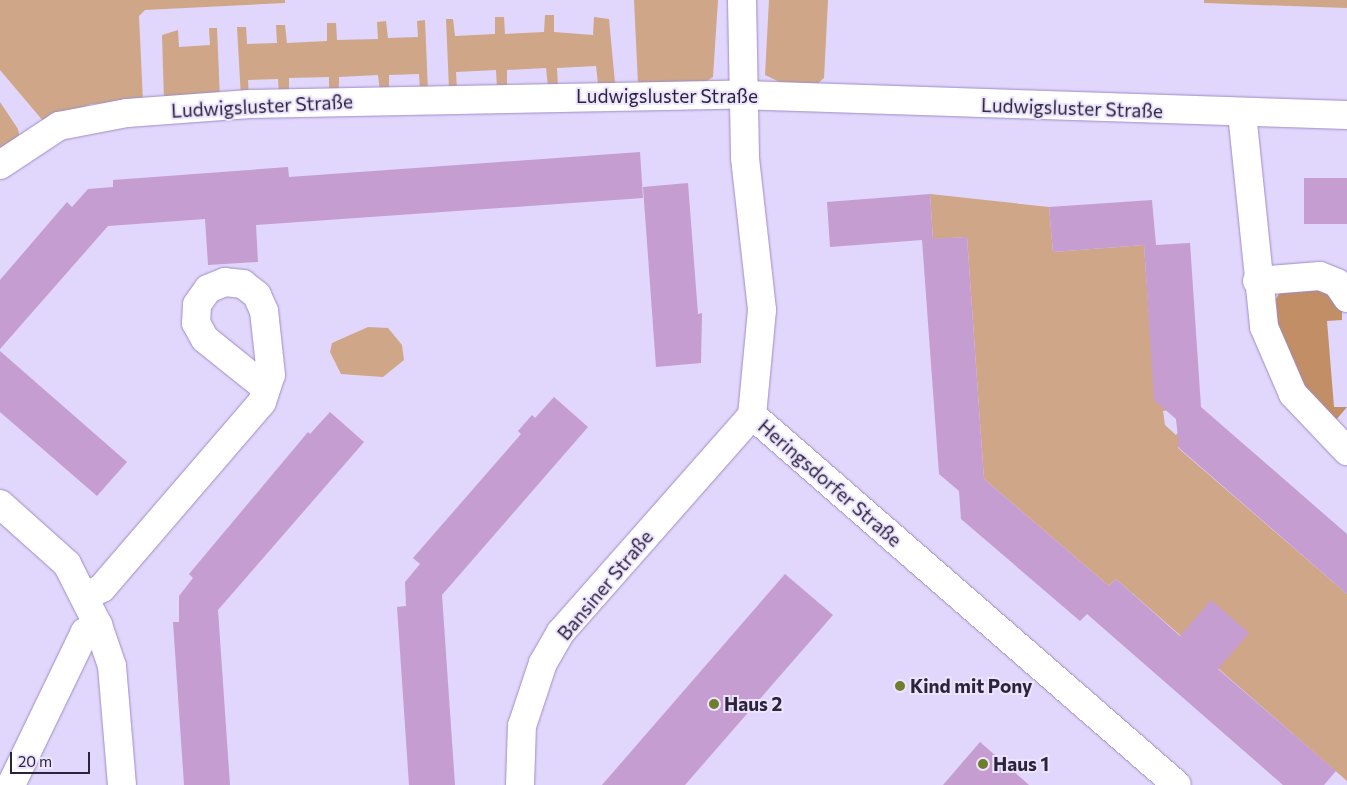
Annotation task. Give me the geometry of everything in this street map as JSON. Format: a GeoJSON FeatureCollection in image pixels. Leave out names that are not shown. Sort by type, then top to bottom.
{"type":"FeatureCollection","features":[{"type":"Feature","properties":{"kind":"street","name":"Heringsdorfer Straße"},"geometry":{"type":"LineString","coordinates":[[742,0],[741,95],[762,310],[752,415],[1177,785]]}},
{"type":"Feature","properties":{"kind":"street","name":"Ludwigsluster Straße"},"geometry":{"type":"LineString","coordinates":[[0,165],[59,126],[127,112],[384,100],[741,95],[1347,115]]}},
{"type":"Feature","properties":{"kind":"street"},"geometry":{"type":"LineString","coordinates":[[1242,113],[1257,281],[1264,326],[1283,379],[1310,416],[1347,451]]}},
{"type":"Feature","properties":{"kind":"street"},"geometry":{"type":"LineString","coordinates":[[1257,281],[1320,276],[1337,283],[1347,298]]}},
{"type":"Feature","properties":{"kind":"street"},"geometry":{"type":"LineString","coordinates":[[85,597],[102,588],[251,418],[266,388]]}},
{"type":"Feature","properties":{"kind":"street","name":"Bansiner Straße"},"geometry":{"type":"LineString","coordinates":[[520,785],[522,726],[544,663],[561,632],[752,415]]}},
{"type":"Feature","properties":{"kind":"street"},"geometry":{"type":"LineString","coordinates":[[0,504],[67,564],[98,625],[112,666],[122,785]]}},
{"type":"Feature","properties":{"kind":"street"},"geometry":{"type":"LineString","coordinates":[[11,785],[85,632],[98,625]]}},
{"type":"Feature","properties":{"kind":"shaded area"},"geometry":{"type":"Polygon","coordinates":[[[0,0],[285,0],[285,3],[145,10],[139,16],[143,102],[91,104],[44,122],[0,70],[0,0]]]}},
{"type":"Feature","properties":{"kind":"shaded area"},"geometry":{"type":"Polygon","coordinates":[[[634,0],[718,0],[713,77],[705,82],[638,84],[634,0]]]}},
{"type":"Feature","properties":{"kind":"shaded area"},"geometry":{"type":"Polygon","coordinates":[[[769,0],[828,0],[824,78],[815,86],[786,85],[765,75],[769,0]]]}},
{"type":"Feature","properties":{"kind":"shaded area"},"geometry":{"type":"Polygon","coordinates":[[[1204,0],[1347,0],[1347,8],[1204,3],[1204,0]]]}},
{"type":"Feature","properties":{"kind":"shaded area"},"geometry":{"type":"Polygon","coordinates":[[[545,15],[554,15],[554,32],[593,35],[594,17],[609,19],[615,83],[598,84],[596,66],[557,68],[558,86],[548,86],[546,68],[507,70],[507,88],[497,88],[496,70],[456,72],[457,90],[449,90],[446,19],[453,19],[455,36],[495,34],[495,17],[504,17],[505,34],[544,32],[545,15]]]}},
{"type":"Feature","properties":{"kind":"shaded area"},"geometry":{"type":"Polygon","coordinates":[[[425,20],[428,91],[420,91],[419,74],[389,75],[389,92],[380,92],[378,75],[339,77],[339,94],[329,95],[329,77],[289,78],[289,96],[279,96],[278,79],[248,80],[249,98],[241,98],[237,27],[246,27],[247,44],[277,43],[276,25],[285,25],[287,43],[327,41],[327,23],[336,23],[337,40],[378,39],[377,22],[386,21],[388,38],[418,37],[417,21],[425,20]]]}},
{"type":"Feature","properties":{"kind":"shaded area"},"geometry":{"type":"Polygon","coordinates":[[[209,28],[217,28],[220,99],[164,101],[162,35],[178,30],[179,47],[210,45],[209,28]]]}},
{"type":"Feature","properties":{"kind":"shaded area"},"geometry":{"type":"Polygon","coordinates":[[[0,102],[18,129],[20,139],[0,155],[0,102]]]}},
{"type":"Feature","properties":{"kind":"shaded area"},"geometry":{"type":"Polygon","coordinates":[[[930,194],[1049,207],[1053,252],[1144,245],[1155,401],[1174,400],[1175,409],[1163,411],[1165,425],[1176,435],[1184,426],[1191,432],[1178,448],[1347,594],[1347,781],[1116,579],[1109,586],[984,479],[967,237],[933,239],[930,194]]]}},
{"type":"Feature","properties":{"kind":"shaded area"},"geometry":{"type":"Polygon","coordinates":[[[1323,289],[1342,311],[1342,320],[1327,321],[1334,407],[1347,407],[1336,420],[1305,398],[1270,308],[1281,291],[1323,289]]]}},
{"type":"Feature","properties":{"kind":"shaded area"},"geometry":{"type":"Polygon","coordinates":[[[368,327],[388,328],[402,345],[404,360],[383,377],[341,374],[330,352],[332,343],[368,327]]]}},
{"type":"Feature","properties":{"kind":"building"},"geometry":{"type":"Polygon","coordinates":[[[640,152],[643,198],[256,225],[258,262],[208,265],[205,219],[108,226],[0,349],[0,280],[67,202],[72,207],[88,189],[113,187],[113,180],[288,167],[289,177],[640,152]]]}},
{"type":"Feature","properties":{"kind":"building"},"geometry":{"type":"Polygon","coordinates":[[[1304,178],[1347,178],[1347,224],[1304,224],[1304,178]]]}},
{"type":"Feature","properties":{"kind":"building"},"geometry":{"type":"Polygon","coordinates":[[[688,183],[698,314],[702,313],[701,363],[656,367],[643,187],[688,183]]]}},
{"type":"Feature","properties":{"kind":"building"},"geometry":{"type":"Polygon","coordinates":[[[930,194],[933,239],[967,237],[984,479],[1109,586],[1116,579],[1180,636],[1211,600],[1249,633],[1218,669],[1336,771],[1324,785],[1283,785],[1087,614],[1080,621],[961,519],[959,491],[939,474],[922,240],[830,247],[827,202],[930,194]]]}},
{"type":"Feature","properties":{"kind":"building"},"geometry":{"type":"Polygon","coordinates":[[[1152,200],[1156,245],[1190,243],[1201,407],[1347,534],[1347,594],[1179,448],[1176,419],[1154,400],[1144,245],[1053,252],[1049,207],[1152,200]]]}},
{"type":"Feature","properties":{"kind":"building"},"geometry":{"type":"Polygon","coordinates":[[[0,351],[127,462],[97,496],[0,412],[0,351]]]}},
{"type":"Feature","properties":{"kind":"building"},"geometry":{"type":"Polygon","coordinates":[[[554,397],[588,427],[442,595],[455,785],[409,785],[397,607],[406,606],[405,582],[420,564],[413,558],[521,434],[518,431],[532,415],[535,418],[554,397]]]}},
{"type":"Feature","properties":{"kind":"building"},"geometry":{"type":"Polygon","coordinates":[[[330,412],[364,442],[218,610],[230,785],[184,785],[173,622],[179,622],[179,596],[193,578],[189,574],[308,432],[310,434],[330,412]]]}},
{"type":"Feature","properties":{"kind":"building","name":"Haus 2"},"geometry":{"type":"Polygon","coordinates":[[[785,574],[833,615],[685,785],[602,785],[785,574]]]}},
{"type":"Feature","properties":{"kind":"building","name":"Haus 1"},"geometry":{"type":"Polygon","coordinates":[[[980,742],[1029,785],[943,785],[980,742]]]}},
{"type":"Feature","properties":{"kind":"place","name":"Kind mit Pony"},"geometry":{"type":"Point","coordinates":[900,686]}},
{"type":"Feature","properties":{"kind":"place","name":"Haus 2"},"geometry":{"type":"Point","coordinates":[714,704]}},
{"type":"Feature","properties":{"kind":"place","name":"Haus 1"},"geometry":{"type":"Point","coordinates":[983,764]}}]}
